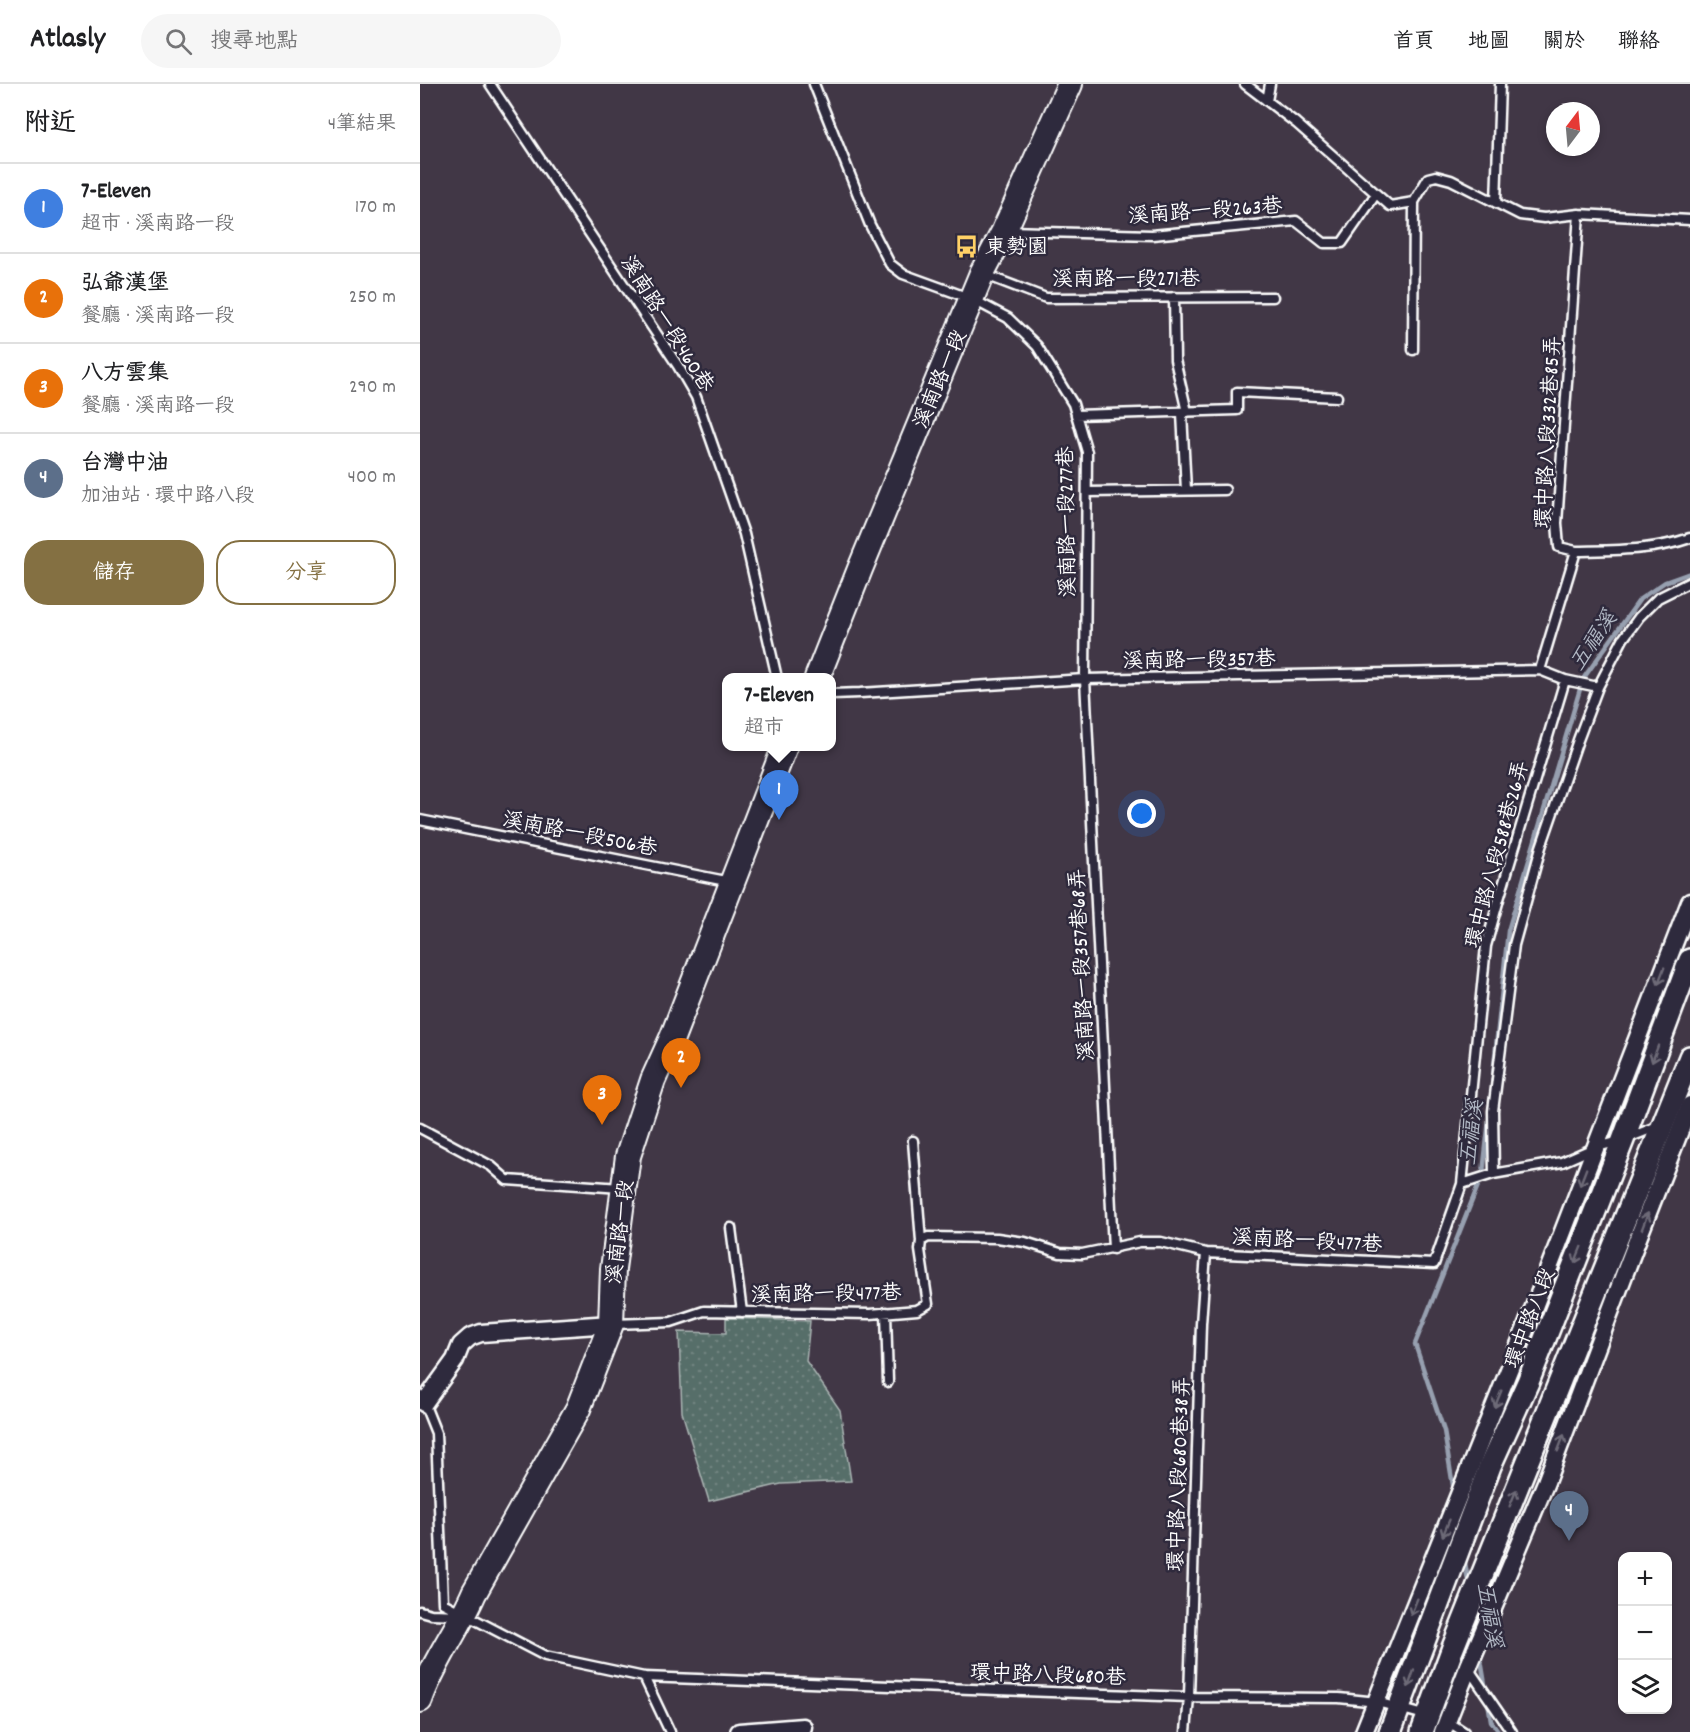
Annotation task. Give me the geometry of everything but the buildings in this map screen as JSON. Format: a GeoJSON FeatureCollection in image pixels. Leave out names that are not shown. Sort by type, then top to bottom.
{"type":"FeatureCollection","features":[{"type":"Feature","properties":{"kind":"main road","name":"溪南路一段"},"geometry":{"type":"LineString","coordinates":[[819,673],[982,273],[1004,231],[1070,84]]}},
{"type":"Feature","properties":{"kind":"main road","name":"溪南路一段"},"geometry":{"type":"LineString","coordinates":[[420,1701],[426,1682],[465,1615],[474,1593],[578,1409],[611,1324],[612,1269],[628,1156],[653,1080],[672,1038],[783,751]]}},
{"type":"Feature","properties":{"kind":"street","name":"環中路八段"},"geometry":{"type":"LineString","coordinates":[[1365,1732],[1690,902]]}},
{"type":"Feature","properties":{"kind":"street","name":"環中路八段"},"geometry":{"type":"LineString","coordinates":[[1390,1732],[1480,1490],[1528,1382],[1623,1140],[1690,960]]}},
{"type":"Feature","properties":{"kind":"street"},"geometry":{"type":"LineString","coordinates":[[1435,1725],[1452,1650],[1690,1057]]}},
{"type":"Feature","properties":{"kind":"street"},"geometry":{"type":"LineString","coordinates":[[1435,1725],[1468,1668],[1546,1482],[1689,1110]]}},
{"type":"Feature","properties":{"kind":"street"},"geometry":{"type":"LineString","coordinates":[[422,1401],[455,1360],[461,1345],[470,1337],[481,1332],[611,1324]]}},
{"type":"Feature","properties":{"kind":"street"},"geometry":{"type":"LineString","coordinates":[[740,1732],[804,1727]]}},
{"type":"Feature","properties":{"kind":"lane","name":"溪南路一段460巷"},"geometry":{"type":"LineString","coordinates":[[490,84],[678,366],[696,397],[744,534],[776,673]]}},
{"type":"Feature","properties":{"kind":"lane","name":"溪南路一段277巷"},"geometry":{"type":"LineString","coordinates":[[814,84],[870,225],[890,264],[903,274],[972,299],[1008,318],[1037,346],[1073,404],[1087,452],[1085,679]]}},
{"type":"Feature","properties":{"kind":"lane"},"geometry":{"type":"LineString","coordinates":[[1245,84],[1296,123],[1390,206],[1414,202]]}},
{"type":"Feature","properties":{"kind":"lane"},"geometry":{"type":"LineString","coordinates":[[1267,101],[1270,84]]}},
{"type":"Feature","properties":{"kind":"lane"},"geometry":{"type":"LineString","coordinates":[[1496,202],[1500,84]]}},
{"type":"Feature","properties":{"kind":"lane"},"geometry":{"type":"LineString","coordinates":[[1413,350],[1414,202],[1428,178],[1436,176],[1451,180],[1520,214],[1544,218],[1580,214],[1690,220]]}},
{"type":"Feature","properties":{"kind":"lane","name":"溪南路一段263巷"},"geometry":{"type":"LineString","coordinates":[[1004,231],[1152,235],[1296,221],[1324,243],[1342,243],[1376,194]]}},
{"type":"Feature","properties":{"kind":"lane","name":"環中路八段332巷85弄"},"geometry":{"type":"LineString","coordinates":[[1540,670],[1576,551],[1559,547],[1557,523],[1580,214]]}},
{"type":"Feature","properties":{"kind":"lane","name":"溪南路一段271巷"},"geometry":{"type":"LineString","coordinates":[[982,273],[1046,298],[1273,297]]}},
{"type":"Feature","properties":{"kind":"lane"},"geometry":{"type":"LineString","coordinates":[[1174,297],[1175,360],[1184,413],[1186,490]]}},
{"type":"Feature","properties":{"kind":"lane"},"geometry":{"type":"LineString","coordinates":[[1076,415],[1237,410],[1237,392],[1337,397]]}},
{"type":"Feature","properties":{"kind":"lane"},"geometry":{"type":"LineString","coordinates":[[1088,492],[1225,490]]}},
{"type":"Feature","properties":{"kind":"lane"},"geometry":{"type":"LineString","coordinates":[[1576,551],[1642,549],[1690,538]]}},
{"type":"Feature","properties":{"kind":"lane"},"geometry":{"type":"LineString","coordinates":[[1493,1174],[1493,1111],[1514,945],[1541,847],[1597,687],[1623,639],[1639,617],[1658,598],[1690,582]]}},
{"type":"Feature","properties":{"kind":"lane","name":"溪南路一段357巷"},"geometry":{"type":"LineString","coordinates":[[836,694],[1085,679],[1540,670],[1565,680],[1597,687]]}},
{"type":"Feature","properties":{"kind":"lane","name":"溪南路一段357巷68弄"},"geometry":{"type":"LineString","coordinates":[[1085,679],[1113,1248]]}},
{"type":"Feature","properties":{"kind":"lane","name":"環中路八段588巷26弄"},"geometry":{"type":"LineString","coordinates":[[1434,1264],[1462,1184],[1486,946],[1565,680]]}},
{"type":"Feature","properties":{"kind":"lane","name":"溪南路一段506巷"},"geometry":{"type":"LineString","coordinates":[[420,820],[733,882]]}},
{"type":"Feature","properties":{"kind":"lane"},"geometry":{"type":"LineString","coordinates":[[1462,1184],[1493,1174],[1562,1162],[1594,1148],[1623,1140],[1689,1110]]}},
{"type":"Feature","properties":{"kind":"lane"},"geometry":{"type":"LineString","coordinates":[[420,1128],[491,1166],[507,1180],[623,1188]]}},
{"type":"Feature","properties":{"kind":"lane"},"geometry":{"type":"LineString","coordinates":[[913,1141],[921,1241]]}},
{"type":"Feature","properties":{"kind":"lane"},"geometry":{"type":"LineString","coordinates":[[731,1228],[742,1312]]}},
{"type":"Feature","properties":{"kind":"lane","name":"溪南路一段477巷"},"geometry":{"type":"LineString","coordinates":[[611,1324],[671,1322],[704,1311],[870,1314],[917,1310],[928,1304],[920,1250],[921,1241],[928,1237],[997,1238],[1025,1242],[1060,1253],[1082,1254],[1140,1242],[1161,1242],[1206,1253],[1434,1264]]}},
{"type":"Feature","properties":{"kind":"lane","name":"環中路八段680巷38弄"},"geometry":{"type":"LineString","coordinates":[[1186,1732],[1190,1697],[1201,1324],[1206,1253]]}},
{"type":"Feature","properties":{"kind":"lane"},"geometry":{"type":"LineString","coordinates":[[886,1312],[888,1382]]}},
{"type":"Feature","properties":{"kind":"lane"},"geometry":{"type":"LineString","coordinates":[[422,1401],[436,1433],[443,1603],[465,1615]]}},
{"type":"Feature","properties":{"kind":"lane"},"geometry":{"type":"LineString","coordinates":[[420,1611],[431,1614],[465,1615]]}},
{"type":"Feature","properties":{"kind":"lane","name":"環中路八段680巷"},"geometry":{"type":"LineString","coordinates":[[465,1615],[544,1656],[644,1677],[1190,1697],[1339,1698],[1377,1702],[1400,1709],[1435,1725]]}},
{"type":"Feature","properties":{"kind":"lane"},"geometry":{"type":"LineString","coordinates":[[1468,1668],[1512,1732]]}},
{"type":"Feature","properties":{"kind":"lane"},"geometry":{"type":"LineString","coordinates":[[644,1677],[669,1732]]}},
{"type":"Feature","properties":{"kind":"lane"},"geometry":{"type":"LineString","coordinates":[[1435,1725],[1464,1732]]}},
{"type":"Feature","properties":{"kind":"green space"},"geometry":{"type":"Polygon","coordinates":[[[726,1318],[810,1321],[806,1361],[840,1410],[851,1481],[781,1484],[709,1501],[682,1412],[679,1332],[726,1333],[726,1318]]]}},
{"type":"Feature","properties":{"kind":"waterway","name":"五福溪"},"geometry":{"type":"LineString","coordinates":[[1492,1085],[1508,931],[1583,679],[1640,599],[1665,582],[1690,573]]}},
{"type":"Feature","properties":{"kind":"waterway","name":"五福溪"},"geometry":{"type":"LineString","coordinates":[[1454,1492],[1444,1431],[1415,1344],[1483,1173],[1490,1111]]}},
{"type":"Feature","properties":{"kind":"waterway","name":"五福溪"},"geometry":{"type":"LineString","coordinates":[[1464,1556],[1469,1587]]}},
{"type":"Feature","properties":{"kind":"waterway","name":"五福溪"},"geometry":{"type":"LineString","coordinates":[[1480,1654],[1486,1690]]}},
{"type":"Feature","properties":{"kind":"waterway","name":"五福溪"},"geometry":{"type":"LineString","coordinates":[[1488,1702],[1491,1721],[1499,1732]]}},
{"type":"Feature","properties":{"kind":"place","name":"東勢園"},"geometry":{"type":"Point","coordinates":[967,246]}},
{"type":"Feature","properties":{"kind":"place","name":"7-Eleven"},"geometry":{"type":"Point","coordinates":[779,820]}},
{"type":"Feature","properties":{"kind":"place","name":"弘爺漢堡"},"geometry":{"type":"Point","coordinates":[681,1088]}},
{"type":"Feature","properties":{"kind":"place","name":"八方雲集"},"geometry":{"type":"Point","coordinates":[602,1125]}},
{"type":"Feature","properties":{"kind":"place","name":"台灣中油"},"geometry":{"type":"Point","coordinates":[1569,1541]}}]}
